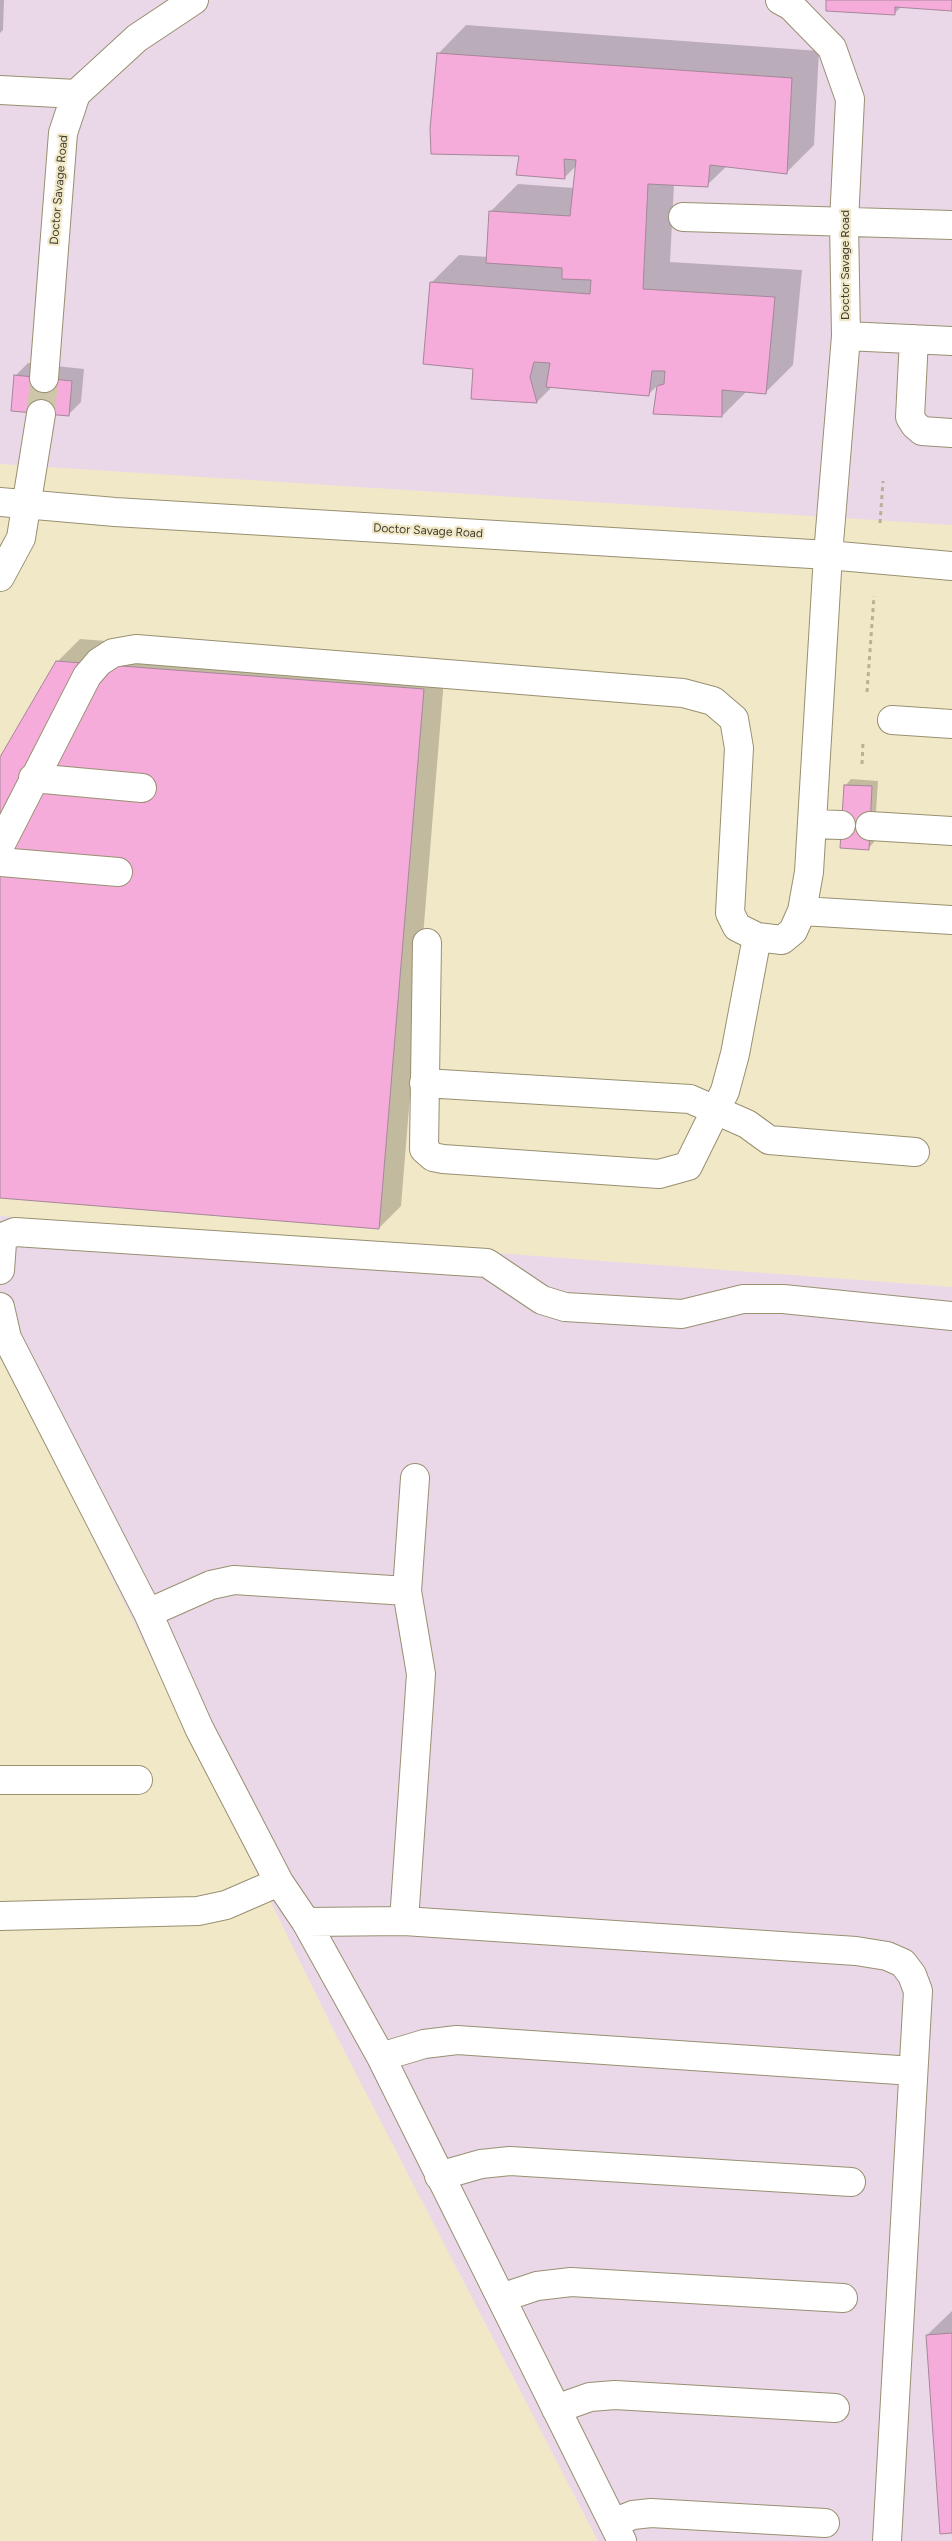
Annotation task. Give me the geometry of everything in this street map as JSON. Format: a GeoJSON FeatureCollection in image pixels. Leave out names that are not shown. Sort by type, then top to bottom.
{"type":"FeatureCollection","features":[{"type":"Feature","properties":{"kind":"street","name":"Doctor Savage Road"},"geometry":{"type":"LineString","coordinates":[[44,378],[63,133],[76,94],[138,38],[194,0]]}},
{"type":"Feature","properties":{"kind":"street","name":"Doctor Savage Road"},"geometry":{"type":"LineString","coordinates":[[780,0],[804,19],[832,48],[850,99],[844,222],[846,336],[828,555]]}},
{"type":"Feature","properties":{"kind":"street"},"geometry":{"type":"LineString","coordinates":[[0,90],[76,94]]}},
{"type":"Feature","properties":{"kind":"street"},"geometry":{"type":"LineString","coordinates":[[684,217],[952,225]]}},
{"type":"Feature","properties":{"kind":"street"},"geometry":{"type":"LineString","coordinates":[[846,336],[952,341]]}},
{"type":"Feature","properties":{"kind":"street"},"geometry":{"type":"LineString","coordinates":[[914,339],[910,417],[922,431],[952,433]]}},
{"type":"Feature","properties":{"kind":"street"},"geometry":{"type":"LineString","coordinates":[[0,577],[21,538],[41,414]]}},
{"type":"Feature","properties":{"kind":"street","name":"Doctor Savage Road"},"geometry":{"type":"LineString","coordinates":[[0,502],[124,513],[828,555],[952,566]]}},
{"type":"Feature","properties":{"kind":"street"},"geometry":{"type":"LineString","coordinates":[[0,846],[87,676],[98,662],[113,653],[136,649],[683,693],[713,701],[734,719],[739,748],[730,912],[737,927],[757,937],[782,940],[793,931],[802,911],[809,872],[828,555]]}},
{"type":"Feature","properties":{"kind":"street"},"geometry":{"type":"LineString","coordinates":[[892,720],[952,724]]}},
{"type":"Feature","properties":{"kind":"street"},"geometry":{"type":"LineString","coordinates":[[34,778],[142,788]]}},
{"type":"Feature","properties":{"kind":"street"},"geometry":{"type":"LineString","coordinates":[[812,824],[841,825]]}},
{"type":"Feature","properties":{"kind":"street"},"geometry":{"type":"LineString","coordinates":[[870,826],[952,831]]}},
{"type":"Feature","properties":{"kind":"street"},"geometry":{"type":"LineString","coordinates":[[0,862],[118,872]]}},
{"type":"Feature","properties":{"kind":"street"},"geometry":{"type":"LineString","coordinates":[[802,911],[952,920]]}},
{"type":"Feature","properties":{"kind":"street"},"geometry":{"type":"LineString","coordinates":[[427,943],[424,1149],[433,1158],[659,1174],[688,1166],[725,1092],[735,1054],[757,937]]}},
{"type":"Feature","properties":{"kind":"street"},"geometry":{"type":"LineString","coordinates":[[424,1083],[690,1099],[747,1124],[769,1140],[915,1152]]}},
{"type":"Feature","properties":{"kind":"street"},"geometry":{"type":"LineString","coordinates":[[0,1270],[2,1244],[5,1236],[14,1232],[349,1256],[487,1263],[542,1300],[565,1307],[682,1314],[743,1299],[783,1299],[952,1316]]}},
{"type":"Feature","properties":{"kind":"street"},"geometry":{"type":"LineString","coordinates":[[0,1307],[7,1338],[148,1613],[199,1728],[279,1882],[306,1922],[381,2058],[617,2532],[633,2515],[651,2513],[825,2523]]}},
{"type":"Feature","properties":{"kind":"street"},"geometry":{"type":"LineString","coordinates":[[404,1921],[421,1674],[407,1591],[416,1478]]}},
{"type":"Feature","properties":{"kind":"street"},"geometry":{"type":"LineString","coordinates":[[148,1613],[211,1584],[234,1580],[407,1591]]}},
{"type":"Feature","properties":{"kind":"street"},"geometry":{"type":"LineString","coordinates":[[0,1780],[138,1780]]}},
{"type":"Feature","properties":{"kind":"street"},"geometry":{"type":"LineString","coordinates":[[0,1916],[198,1911],[226,1905],[279,1882]]}},
{"type":"Feature","properties":{"kind":"street"},"geometry":{"type":"LineString","coordinates":[[306,1922],[404,1921],[856,1950],[887,1956],[903,1963],[912,1975],[918,1991],[887,2541]]}},
{"type":"Feature","properties":{"kind":"street"},"geometry":{"type":"LineString","coordinates":[[381,2058],[424,2044],[457,2040],[913,2070]]}},
{"type":"Feature","properties":{"kind":"street"},"geometry":{"type":"LineString","coordinates":[[439,2176],[481,2164],[510,2161],[851,2182]]}},
{"type":"Feature","properties":{"kind":"street"},"geometry":{"type":"LineString","coordinates":[[501,2298],[537,2286],[571,2282],[843,2298]]}},
{"type":"Feature","properties":{"kind":"street"},"geometry":{"type":"LineString","coordinates":[[556,2409],[590,2397],[615,2395],[835,2408]]}},
{"type":"Feature","properties":{"kind":"path"},"geometry":{"type":"LineString","coordinates":[[867,696],[884,481]]}},
{"type":"Feature","properties":{"kind":"path"},"geometry":{"type":"LineString","coordinates":[[862,764],[864,735]]}},
{"type":"Feature","properties":{"kind":"shaded area"},"geometry":{"type":"Polygon","coordinates":[[[0,0],[952,0],[952,525],[0,464],[0,0]]]}},
{"type":"Feature","properties":{"kind":"shaded area"},"geometry":{"type":"Polygon","coordinates":[[[0,1216],[952,1287],[952,2541],[598,2541],[336,2035],[0,1349],[0,1216]]]}},
{"type":"Feature","properties":{"kind":"building"},"geometry":{"type":"Polygon","coordinates":[[[826,0],[952,0],[952,11],[895,7],[895,15],[826,11],[826,0]]]}},
{"type":"Feature","properties":{"kind":"building"},"geometry":{"type":"Polygon","coordinates":[[[437,53],[792,78],[787,174],[710,165],[708,187],[648,184],[643,289],[775,297],[766,394],[722,390],[722,417],[653,414],[657,386],[664,384],[665,371],[652,371],[649,396],[546,387],[550,363],[534,362],[530,377],[537,403],[471,399],[473,369],[423,364],[430,282],[590,294],[591,280],[562,279],[562,268],[486,263],[489,211],[570,216],[576,160],[564,159],[565,179],[516,175],[519,156],[431,154],[430,129],[437,53]]]}},
{"type":"Feature","properties":{"kind":"building"},"geometry":{"type":"Polygon","coordinates":[[[14,375],[72,381],[69,416],[11,411],[14,375]]]}},
{"type":"Feature","properties":{"kind":"building"},"geometry":{"type":"Polygon","coordinates":[[[56,661],[424,689],[379,1229],[0,1198],[0,757],[56,661]]]}},
{"type":"Feature","properties":{"kind":"building"},"geometry":{"type":"Polygon","coordinates":[[[844,785],[872,786],[869,850],[840,848],[844,785]]]}},
{"type":"Feature","properties":{"kind":"building"},"geometry":{"type":"Polygon","coordinates":[[[952,2333],[952,2533],[940,2534],[926,2335],[952,2333]]]}},
{"type":"Feature","properties":{"kind":"tunnel"},"geometry":{"type":"LineString","coordinates":[[41,414],[44,378]]}}]}
